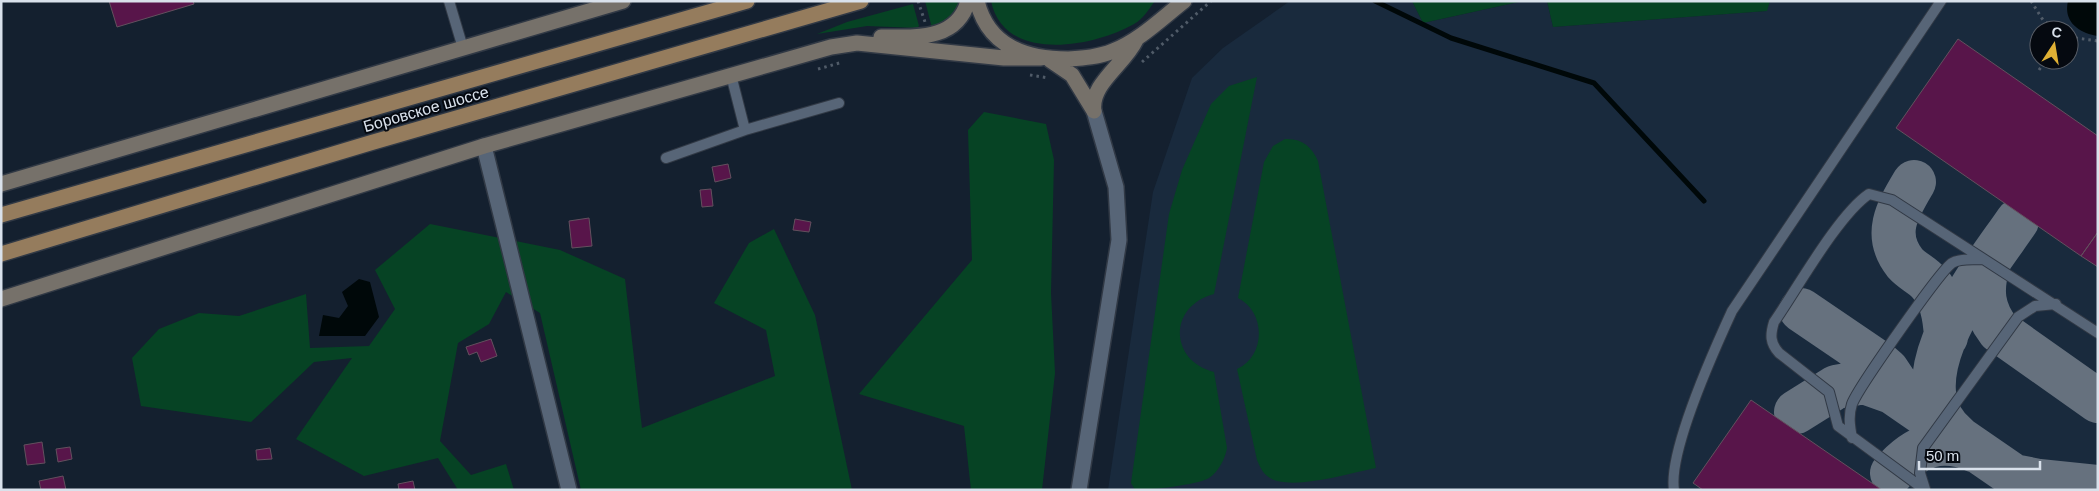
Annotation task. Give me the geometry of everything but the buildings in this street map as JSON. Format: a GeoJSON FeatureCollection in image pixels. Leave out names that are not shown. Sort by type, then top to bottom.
{"type":"FeatureCollection","features":[{"type":"Feature","properties":{"kind":"main road"},"geometry":{"type":"LineString","coordinates":[[1,184],[623,1]]}},
{"type":"Feature","properties":{"kind":"main road","name":"Боровское шоссе"},"geometry":{"type":"LineString","coordinates":[[1,215],[747,1]]}},
{"type":"Feature","properties":{"kind":"main road","name":"Боровское шоссе"},"geometry":{"type":"LineString","coordinates":[[1,254],[370,143],[861,1]]}},
{"type":"Feature","properties":{"kind":"main road"},"geometry":{"type":"LineString","coordinates":[[1,299],[484,146],[731,75],[874,37],[930,36],[956,23],[968,1]]}},
{"type":"Feature","properties":{"kind":"main road"},"geometry":{"type":"LineString","coordinates":[[977,1],[986,24],[1000,41],[1016,52],[1044,58],[1060,65],[1072,75],[1094,111]]}},
{"type":"Feature","properties":{"kind":"main road"},"geometry":{"type":"LineString","coordinates":[[849,44],[1004,58],[1072,59],[1113,51],[1138,37],[1173,6],[1184,1]]}},
{"type":"Feature","properties":{"kind":"main road"},"geometry":{"type":"LineString","coordinates":[[1094,111],[1094,98],[1098,88],[1120,65],[1138,37]]}},
{"type":"Feature","properties":{"kind":"street"},"geometry":{"type":"LineString","coordinates":[[1079,490],[1119,240],[1116,187],[1094,111]]}},
{"type":"Feature","properties":{"kind":"street"},"geometry":{"type":"LineString","coordinates":[[484,146],[569,490]]}},
{"type":"Feature","properties":{"kind":"lane"},"geometry":{"type":"LineString","coordinates":[[449,1],[463,48]]}},
{"type":"Feature","properties":{"kind":"lane"},"geometry":{"type":"LineString","coordinates":[[1674,490],[1673,480],[1686,427],[1716,346],[1732,311],[1940,1]]}},
{"type":"Feature","properties":{"kind":"lane"},"geometry":{"type":"LineString","coordinates":[[731,75],[745,130]]}},
{"type":"Feature","properties":{"kind":"lane"},"geometry":{"type":"LineString","coordinates":[[666,158],[745,130],[839,103]]}},
{"type":"Feature","properties":{"kind":"lane"},"geometry":{"type":"LineString","coordinates":[[1925,489],[1852,438],[1838,426],[1829,392],[1779,353],[1773,346],[1771,339],[1774,322],[1835,232],[1858,203],[1869,194],[1892,200],[1982,260],[2056,304],[2098,333]]}},
{"type":"Feature","properties":{"kind":"lane"},"geometry":{"type":"LineString","coordinates":[[1852,438],[1850,417],[1856,395],[1932,287],[1952,263],[1958,260],[1982,260]]}},
{"type":"Feature","properties":{"kind":"lane"},"geometry":{"type":"LineString","coordinates":[[1925,489],[1920,473],[1923,448],[2018,317],[2035,306],[2056,304]]}},
{"type":"Feature","properties":{"kind":"path"},"geometry":{"type":"LineString","coordinates":[[918,1],[927,29]]}},
{"type":"Feature","properties":{"kind":"path"},"geometry":{"type":"LineString","coordinates":[[1136,67],[1211,1]]}},
{"type":"Feature","properties":{"kind":"path"},"geometry":{"type":"LineString","coordinates":[[2031,1],[2043,20]]}},
{"type":"Feature","properties":{"kind":"path"},"geometry":{"type":"LineString","coordinates":[[2079,38],[2098,41]]}},
{"type":"Feature","properties":{"kind":"path"},"geometry":{"type":"LineString","coordinates":[[816,69],[844,62]]}},
{"type":"Feature","properties":{"kind":"path"},"geometry":{"type":"LineString","coordinates":[[1020,73],[1059,80]]}},
{"type":"Feature","properties":{"kind":"shaded area"},"geometry":{"type":"Polygon","coordinates":[[[1290,1],[1412,1],[1423,23],[1523,1],[1547,1],[1553,27],[1766,11],[1770,1],[2098,1],[2098,490],[1108,490],[1153,192],[1192,78],[1223,48],[1290,1]]]}},
{"type":"Feature","properties":{"kind":"shaded area"},"geometry":{"type":"Polygon","coordinates":[[[2068,1],[2098,1],[2098,36],[2079,29],[2079,20],[2070,20],[2067,8],[2068,1]]]}},
{"type":"Feature","properties":{"kind":"shaded area"},"geometry":{"type":"Polygon","coordinates":[[[359,279],[370,282],[379,317],[365,336],[319,336],[323,315],[339,318],[348,306],[342,292],[359,279]]]}},
{"type":"Feature","properties":{"kind":"green space"},"geometry":{"type":"Polygon","coordinates":[[[925,1],[960,1],[952,19],[932,28],[925,1]]]}},
{"type":"Feature","properties":{"kind":"green space"},"geometry":{"type":"Polygon","coordinates":[[[991,1],[1155,1],[1146,14],[1137,22],[1117,32],[1097,39],[1052,45],[1031,42],[1013,34],[999,21],[991,1]]]}},
{"type":"Feature","properties":{"kind":"green space"},"geometry":{"type":"Polygon","coordinates":[[[1412,1],[1523,1],[1423,23],[1412,1]]]}},
{"type":"Feature","properties":{"kind":"green space"},"geometry":{"type":"Polygon","coordinates":[[[1547,1],[1770,1],[1767,11],[1553,27],[1547,1]]]}},
{"type":"Feature","properties":{"kind":"green space"},"geometry":{"type":"Polygon","coordinates":[[[913,4],[919,26],[917,28],[867,26],[817,34],[847,22],[913,4]]]}},
{"type":"Feature","properties":{"kind":"green space"},"geometry":{"type":"Polygon","coordinates":[[[1257,77],[1214,294],[1199,300],[1188,310],[1182,321],[1180,333],[1182,346],[1189,357],[1199,366],[1214,372],[1227,448],[1226,452],[1216,472],[1203,481],[1173,487],[1135,490],[1131,483],[1169,214],[1182,170],[1211,104],[1229,86],[1257,77]]]}},
{"type":"Feature","properties":{"kind":"green space"},"geometry":{"type":"Polygon","coordinates":[[[984,112],[1046,124],[1054,160],[1051,293],[1055,373],[1042,490],[971,490],[964,426],[859,394],[972,260],[968,130],[984,112]]]}},
{"type":"Feature","properties":{"kind":"green space"},"geometry":{"type":"Polygon","coordinates":[[[1285,139],[1296,140],[1306,144],[1318,161],[1376,468],[1322,480],[1292,483],[1280,482],[1270,478],[1259,465],[1237,369],[1247,363],[1253,354],[1259,334],[1258,323],[1254,313],[1238,298],[1264,162],[1273,146],[1285,139]]]}},
{"type":"Feature","properties":{"kind":"green space"},"geometry":{"type":"Polygon","coordinates":[[[430,224],[560,250],[625,279],[642,428],[775,376],[766,330],[714,303],[749,243],[774,229],[815,315],[852,490],[581,490],[540,313],[506,292],[489,324],[458,343],[440,441],[471,475],[506,464],[514,490],[458,490],[438,458],[364,476],[296,439],[352,358],[314,362],[251,422],[141,406],[132,358],[159,329],[199,313],[239,316],[306,294],[310,348],[369,346],[395,309],[375,270],[430,224]]]}},
{"type":"Feature","properties":{"kind":"waterway"},"geometry":{"type":"LineString","coordinates":[[1375,1],[1451,38],[1594,83],[1704,201]]}},
{"type":"Feature","properties":{"kind":"taxiway"},"geometry":{"type":"LineString","coordinates":[[1914,182],[1898,212],[1895,222],[1894,242],[1905,263],[1926,280],[1937,295],[1944,315],[1946,337]]}},
{"type":"Feature","properties":{"kind":"taxiway"},"geometry":{"type":"LineString","coordinates":[[1957,436],[1939,413],[1934,387],[1938,357],[1950,327],[1966,297],[2017,221]]}},
{"type":"Feature","properties":{"kind":"taxiway"},"geometry":{"type":"LineString","coordinates":[[1988,264],[1984,282],[1984,299],[1989,315],[1999,331],[2098,401]]}},
{"type":"Feature","properties":{"kind":"taxiway"},"geometry":{"type":"LineString","coordinates":[[1801,310],[1879,363],[1887,370],[1903,394]]}},
{"type":"Feature","properties":{"kind":"taxiway"},"geometry":{"type":"LineString","coordinates":[[1796,412],[1836,387],[1864,382],[1892,392],[2014,476],[2039,481],[2098,487]]}},
{"type":"Feature","properties":{"kind":"taxiway"},"geometry":{"type":"LineString","coordinates":[[1892,473],[1910,456],[1930,446],[1951,444],[1976,451]]}}]}
